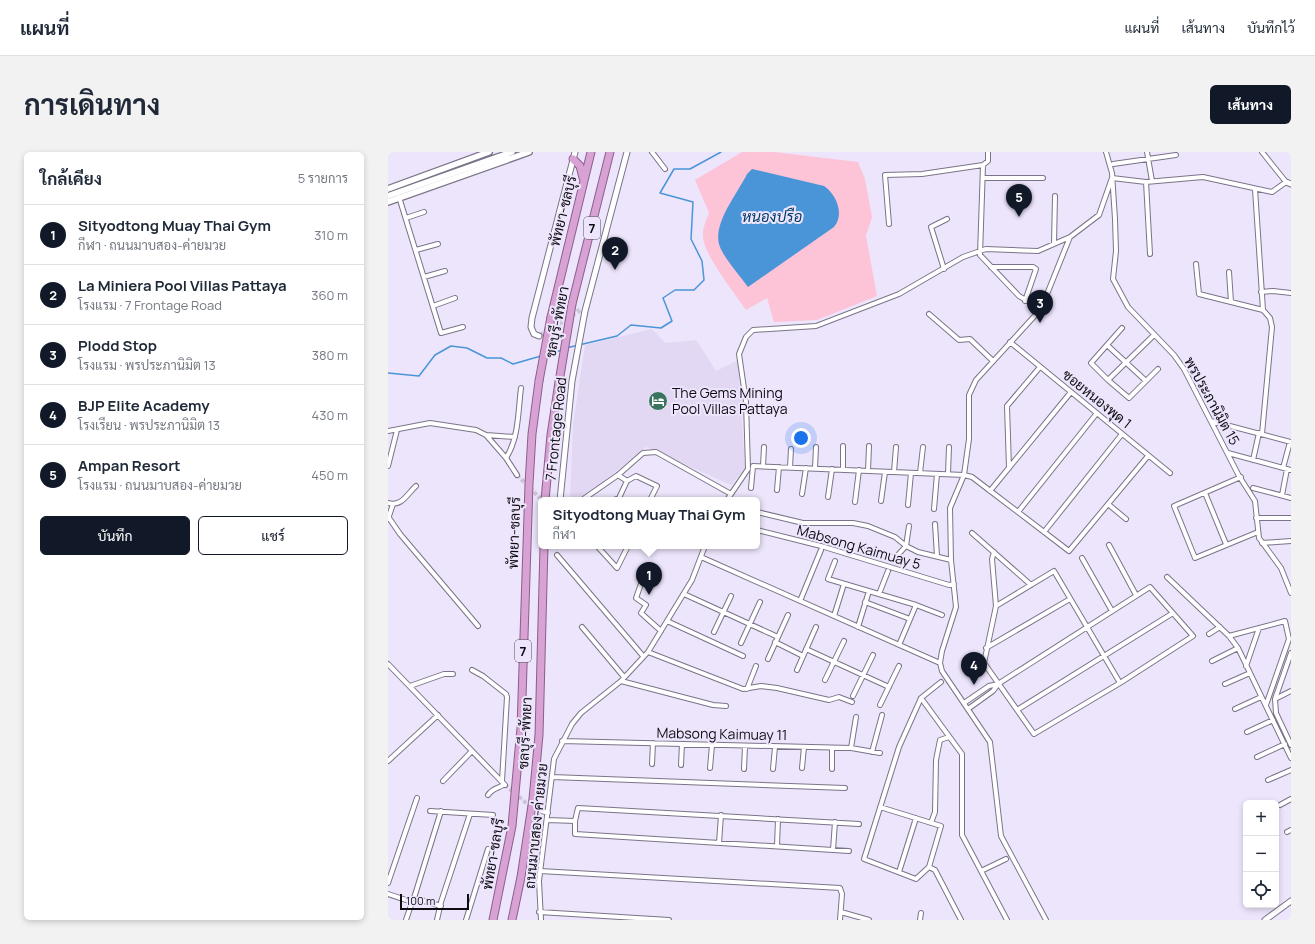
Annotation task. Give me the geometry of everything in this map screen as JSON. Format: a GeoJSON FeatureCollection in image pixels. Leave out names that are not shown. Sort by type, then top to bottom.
{"type":"FeatureCollection","features":[{"type":"Feature","properties":{"kind":"highway","name":"พัทยา-ชลบุรี"},"geometry":{"type":"LineString","coordinates":[[493,920],[512,826],[521,728],[532,434],[551,317],[591,152]]}},
{"type":"Feature","properties":{"kind":"highway"},"geometry":{"type":"LineString","coordinates":[[609,155],[616,152]]}},
{"type":"Feature","properties":{"kind":"highway","name":"ชลบุรี-พัทยา"},"geometry":{"type":"LineString","coordinates":[[546,497],[551,435],[572,304],[609,155]]}},
{"type":"Feature","properties":{"kind":"highway"},"geometry":{"type":"LineString","coordinates":[[574,156],[580,166],[584,182]]}},
{"type":"Feature","properties":{"kind":"highway","name":"ชลบุรี-พัทยา"},"geometry":{"type":"LineString","coordinates":[[512,920],[521,877],[533,799],[539,735],[544,549]]}},
{"type":"Feature","properties":{"kind":"main road"},"geometry":{"type":"LineString","coordinates":[[388,189],[489,152]]}},
{"type":"Feature","properties":{"kind":"main road"},"geometry":{"type":"LineString","coordinates":[[388,196],[512,152]]}},
{"type":"Feature","properties":{"kind":"main road"},"geometry":{"type":"LineString","coordinates":[[388,202],[529,152]]}},
{"type":"Feature","properties":{"kind":"street","name":"7 Frontage Road"},"geometry":{"type":"LineString","coordinates":[[560,497],[567,419],[583,320],[583,311],[627,152]]}},
{"type":"Feature","properties":{"kind":"street"},"geometry":{"type":"LineString","coordinates":[[652,152],[665,169]]}},
{"type":"Feature","properties":{"kind":"street"},"geometry":{"type":"LineString","coordinates":[[889,224],[885,175],[922,174],[983,165],[988,161],[988,152]]}},
{"type":"Feature","properties":{"kind":"street","name":"พรประภานิมิต 15"},"geometry":{"type":"LineString","coordinates":[[1106,152],[1112,178],[1116,251],[1113,279],[1128,307],[1174,355],[1184,370],[1255,501],[1258,532],[1262,543],[1280,568],[1291,593]]}},
{"type":"Feature","properties":{"kind":"street"},"geometry":{"type":"LineString","coordinates":[[1147,152],[1152,182]]}},
{"type":"Feature","properties":{"kind":"street"},"geometry":{"type":"LineString","coordinates":[[729,497],[748,469],[746,402],[739,354],[746,337],[753,330],[816,326],[899,294],[963,258],[986,249],[1038,251],[1070,237],[1099,215],[1112,178],[1152,182],[1203,177],[1272,192],[1289,183],[1262,152]]}},
{"type":"Feature","properties":{"kind":"street"},"geometry":{"type":"LineString","coordinates":[[1113,164],[1176,155]]}},
{"type":"Feature","properties":{"kind":"street"},"geometry":{"type":"LineString","coordinates":[[539,336],[534,334],[531,327],[532,318],[574,156]]}},
{"type":"Feature","properties":{"kind":"street"},"geometry":{"type":"LineString","coordinates":[[983,165],[979,252],[981,257],[1025,301],[1041,309]]}},
{"type":"Feature","properties":{"kind":"street"},"geometry":{"type":"LineString","coordinates":[[983,178],[1043,178]]}},
{"type":"Feature","properties":{"kind":"street"},"geometry":{"type":"LineString","coordinates":[[1146,182],[1150,254]]}},
{"type":"Feature","properties":{"kind":"street"},"geometry":{"type":"LineString","coordinates":[[1255,189],[1263,310]]}},
{"type":"Feature","properties":{"kind":"street"},"geometry":{"type":"LineString","coordinates":[[1054,244],[1055,196]]}},
{"type":"Feature","properties":{"kind":"street"},"geometry":{"type":"LineString","coordinates":[[399,197],[441,333],[463,327]]}},
{"type":"Feature","properties":{"kind":"street"},"geometry":{"type":"LineString","coordinates":[[406,218],[424,212]]}},
{"type":"Feature","properties":{"kind":"street"},"geometry":{"type":"LineString","coordinates":[[944,269],[931,227],[947,219]]}},
{"type":"Feature","properties":{"kind":"street"},"geometry":{"type":"LineString","coordinates":[[1046,920],[1001,836],[990,742],[942,671],[940,663],[942,651],[956,607],[951,560],[950,508],[964,475],[969,439],[970,395],[976,380],[1041,309],[1070,237]]}},
{"type":"Feature","properties":{"kind":"street"},"geometry":{"type":"LineString","coordinates":[[416,250],[438,244]]}},
{"type":"Feature","properties":{"kind":"street"},"geometry":{"type":"LineString","coordinates":[[1196,264],[1198,294],[1263,310],[1270,318],[1272,327],[1260,434],[1253,460]]}},
{"type":"Feature","properties":{"kind":"street"},"geometry":{"type":"LineString","coordinates":[[991,267],[1034,267],[1036,269],[1025,301]]}},
{"type":"Feature","properties":{"kind":"street"},"geometry":{"type":"LineString","coordinates":[[424,277],[445,271]]}},
{"type":"Feature","properties":{"kind":"street"},"geometry":{"type":"LineString","coordinates":[[1229,272],[1231,302]]}},
{"type":"Feature","properties":{"kind":"street"},"geometry":{"type":"LineString","coordinates":[[1261,292],[1273,291],[1291,293]]}},
{"type":"Feature","properties":{"kind":"street"},"geometry":{"type":"LineString","coordinates":[[433,306],[455,298]]}},
{"type":"Feature","properties":{"kind":"street"},"geometry":{"type":"LineString","coordinates":[[929,314],[960,340],[970,339],[993,361]]}},
{"type":"Feature","properties":{"kind":"street"},"geometry":{"type":"LineString","coordinates":[[1122,328],[1091,364],[1128,398],[1158,369]]}},
{"type":"Feature","properties":{"kind":"street"},"geometry":{"type":"LineString","coordinates":[[1108,380],[1154,335]]}},
{"type":"Feature","properties":{"kind":"street","name":"ซอยหนองพุด 1"},"geometry":{"type":"LineString","coordinates":[[1010,342],[1170,473]]}},
{"type":"Feature","properties":{"kind":"street"},"geometry":{"type":"LineString","coordinates":[[1107,345],[1146,381]]}},
{"type":"Feature","properties":{"kind":"street"},"geometry":{"type":"LineString","coordinates":[[1008,468],[1007,406],[1040,367]]}},
{"type":"Feature","properties":{"kind":"street"},"geometry":{"type":"LineString","coordinates":[[506,458],[512,449],[515,437],[521,388]]}},
{"type":"Feature","properties":{"kind":"street"},"geometry":{"type":"LineString","coordinates":[[990,491],[1071,392]]}},
{"type":"Feature","properties":{"kind":"street"},"geometry":{"type":"LineString","coordinates":[[1018,512],[1097,413]]}},
{"type":"Feature","properties":{"kind":"street"},"geometry":{"type":"LineString","coordinates":[[1210,420],[1290,442],[1282,496]]}},
{"type":"Feature","properties":{"kind":"street"},"geometry":{"type":"LineString","coordinates":[[388,431],[430,423],[476,430],[486,435],[506,458],[517,475]]}},
{"type":"Feature","properties":{"kind":"street"},"geometry":{"type":"LineString","coordinates":[[388,466],[397,430]]}},
{"type":"Feature","properties":{"kind":"street"},"geometry":{"type":"LineString","coordinates":[[1044,532],[1122,434]]}},
{"type":"Feature","properties":{"kind":"street"},"geometry":{"type":"LineString","coordinates":[[486,435],[515,437]]}},
{"type":"Feature","properties":{"kind":"street"},"geometry":{"type":"LineString","coordinates":[[843,470],[844,446]]}},
{"type":"Feature","properties":{"kind":"street"},"geometry":{"type":"LineString","coordinates":[[868,471],[869,446]]}},
{"type":"Feature","properties":{"kind":"street"},"geometry":{"type":"LineString","coordinates":[[763,466],[764,447]]}},
{"type":"Feature","properties":{"kind":"street"},"geometry":{"type":"LineString","coordinates":[[815,468],[816,447]]}},
{"type":"Feature","properties":{"kind":"street"},"geometry":{"type":"LineString","coordinates":[[894,472],[896,447]]}},
{"type":"Feature","properties":{"kind":"street"},"geometry":{"type":"LineString","coordinates":[[920,473],[923,447]]}},
{"type":"Feature","properties":{"kind":"street"},"geometry":{"type":"LineString","coordinates":[[948,474],[949,447]]}},
{"type":"Feature","properties":{"kind":"street"},"geometry":{"type":"LineString","coordinates":[[790,467],[791,449]]}},
{"type":"Feature","properties":{"kind":"street"},"geometry":{"type":"LineString","coordinates":[[586,497],[618,475],[642,453],[656,452],[731,494]]}},
{"type":"Feature","properties":{"kind":"street"},"geometry":{"type":"LineString","coordinates":[[1228,453],[1287,469]]}},
{"type":"Feature","properties":{"kind":"street"},"geometry":{"type":"LineString","coordinates":[[751,488],[753,466],[964,475],[972,477],[1069,551],[1148,456]]}},
{"type":"Feature","properties":{"kind":"street"},"geometry":{"type":"LineString","coordinates":[[777,490],[779,467]]}},
{"type":"Feature","properties":{"kind":"street"},"geometry":{"type":"LineString","coordinates":[[802,494],[806,468]]}},
{"type":"Feature","properties":{"kind":"street"},"geometry":{"type":"LineString","coordinates":[[828,497],[832,469]]}},
{"type":"Feature","properties":{"kind":"street"},"geometry":{"type":"LineString","coordinates":[[855,502],[859,470]]}},
{"type":"Feature","properties":{"kind":"street"},"geometry":{"type":"LineString","coordinates":[[881,501],[885,472]]}},
{"type":"Feature","properties":{"kind":"street"},"geometry":{"type":"LineString","coordinates":[[908,505],[911,473]]}},
{"type":"Feature","properties":{"kind":"street"},"geometry":{"type":"LineString","coordinates":[[934,509],[937,474]]}},
{"type":"Feature","properties":{"kind":"street"},"geometry":{"type":"LineString","coordinates":[[618,475],[627,481]]}},
{"type":"Feature","properties":{"kind":"street"},"geometry":{"type":"LineString","coordinates":[[619,497],[627,481],[636,476],[657,486],[652,497]]}},
{"type":"Feature","properties":{"kind":"street"},"geometry":{"type":"LineString","coordinates":[[1241,477],[1174,506],[1195,558],[1258,532]]}},
{"type":"Feature","properties":{"kind":"street"},"geometry":{"type":"LineString","coordinates":[[416,486],[405,499],[390,504],[389,519],[478,626]]}},
{"type":"Feature","properties":{"kind":"street"},"geometry":{"type":"LineString","coordinates":[[1253,488],[1291,498]]}},
{"type":"Feature","properties":{"kind":"street"},"geometry":{"type":"LineString","coordinates":[[1205,493],[1226,544]]}},
{"type":"Feature","properties":{"kind":"street"},"geometry":{"type":"LineString","coordinates":[[1108,504],[1126,518]]}},
{"type":"Feature","properties":{"kind":"street"},"geometry":{"type":"LineString","coordinates":[[760,513],[803,523],[852,523],[868,526],[895,538],[918,552],[951,560]]}},
{"type":"Feature","properties":{"kind":"street"},"geometry":{"type":"LineString","coordinates":[[1256,518],[1291,518]]}},
{"type":"Feature","properties":{"kind":"street"},"geometry":{"type":"LineString","coordinates":[[935,524],[936,556]]}},
{"type":"Feature","properties":{"kind":"street"},"geometry":{"type":"LineString","coordinates":[[862,550],[895,558],[906,546],[908,526]]}},
{"type":"Feature","properties":{"kind":"street","name":"Mabsong Kaimuay 5"},"geometry":{"type":"LineString","coordinates":[[760,531],[821,546],[949,585],[954,584]]}},
{"type":"Feature","properties":{"kind":"street"},"geometry":{"type":"LineString","coordinates":[[972,534],[1031,585]]}},
{"type":"Feature","properties":{"kind":"street"},"geometry":{"type":"LineString","coordinates":[[1262,543],[1291,541]]}},
{"type":"Feature","properties":{"kind":"street"},"geometry":{"type":"LineString","coordinates":[[1108,545],[1136,596]]}},
{"type":"Feature","properties":{"kind":"street"},"geometry":{"type":"LineString","coordinates":[[600,549],[617,568],[626,549]]}},
{"type":"Feature","properties":{"kind":"street","name":"ถนนมาบสอง-ค่ายมวย"},"geometry":{"type":"LineString","coordinates":[[541,920],[539,912],[540,871],[554,759],[562,741],[581,713],[622,679],[648,652],[692,580],[704,549]]}},
{"type":"Feature","properties":{"kind":"street"},"geometry":{"type":"LineString","coordinates":[[800,601],[821,550]]}},
{"type":"Feature","properties":{"kind":"street"},"geometry":{"type":"LineString","coordinates":[[964,704],[989,686],[998,684],[1150,587],[1193,636],[1120,683],[1034,734],[998,684],[984,663],[996,606],[992,559],[994,552]]}},
{"type":"Feature","properties":{"kind":"street"},"geometry":{"type":"LineString","coordinates":[[557,555],[643,656]]}},
{"type":"Feature","properties":{"kind":"street"},"geometry":{"type":"LineString","coordinates":[[701,557],[940,663]]}},
{"type":"Feature","properties":{"kind":"street"},"geometry":{"type":"LineString","coordinates":[[1082,558],[1112,611]]}},
{"type":"Feature","properties":{"kind":"street"},"geometry":{"type":"LineString","coordinates":[[835,561],[828,579],[916,605],[942,615]]}},
{"type":"Feature","properties":{"kind":"street"},"geometry":{"type":"LineString","coordinates":[[879,594],[888,571]]}},
{"type":"Feature","properties":{"kind":"street"},"geometry":{"type":"LineString","coordinates":[[996,606],[1054,571],[1120,683]]}},
{"type":"Feature","properties":{"kind":"street"},"geometry":{"type":"LineString","coordinates":[[1167,577],[1220,627],[1238,648],[1291,758]]}},
{"type":"Feature","properties":{"kind":"street"},"geometry":{"type":"LineString","coordinates":[[642,581],[636,598],[646,605],[641,613],[661,631]]}},
{"type":"Feature","properties":{"kind":"street"},"geometry":{"type":"LineString","coordinates":[[834,616],[844,584]]}},
{"type":"Feature","properties":{"kind":"street"},"geometry":{"type":"LineString","coordinates":[[858,627],[869,591]]}},
{"type":"Feature","properties":{"kind":"street"},"geometry":{"type":"LineString","coordinates":[[684,594],[778,637]]}},
{"type":"Feature","properties":{"kind":"street"},"geometry":{"type":"LineString","coordinates":[[714,632],[731,596]]}},
{"type":"Feature","properties":{"kind":"street"},"geometry":{"type":"LineString","coordinates":[[986,648],[1070,599]]}},
{"type":"Feature","properties":{"kind":"street"},"geometry":{"type":"LineString","coordinates":[[741,643],[760,602]]}},
{"type":"Feature","properties":{"kind":"street"},"geometry":{"type":"LineString","coordinates":[[865,602],[910,619]]}},
{"type":"Feature","properties":{"kind":"street"},"geometry":{"type":"LineString","coordinates":[[899,645],[916,605]]}},
{"type":"Feature","properties":{"kind":"street"},"geometry":{"type":"LineString","coordinates":[[1017,710],[1174,613]]}},
{"type":"Feature","properties":{"kind":"street"},"geometry":{"type":"LineString","coordinates":[[768,659],[788,615]]}},
{"type":"Feature","properties":{"kind":"street"},"geometry":{"type":"LineString","coordinates":[[667,621],[743,656]]}},
{"type":"Feature","properties":{"kind":"street"},"geometry":{"type":"LineString","coordinates":[[1229,636],[1285,621],[1289,640],[1266,706]]}},
{"type":"Feature","properties":{"kind":"street"},"geometry":{"type":"LineString","coordinates":[[582,627],[622,679],[713,705],[726,706]]}},
{"type":"Feature","properties":{"kind":"street"},"geometry":{"type":"LineString","coordinates":[[797,670],[816,627]]}},
{"type":"Feature","properties":{"kind":"street"},"geometry":{"type":"LineString","coordinates":[[1209,634],[1220,627]]}},
{"type":"Feature","properties":{"kind":"street"},"geometry":{"type":"LineString","coordinates":[[1246,666],[1259,628]]}},
{"type":"Feature","properties":{"kind":"street"},"geometry":{"type":"LineString","coordinates":[[825,680],[844,641]]}},
{"type":"Feature","properties":{"kind":"street"},"geometry":{"type":"LineString","coordinates":[[775,642],[803,656]]}},
{"type":"Feature","properties":{"kind":"street"},"geometry":{"type":"LineString","coordinates":[[1212,660],[1238,648]]}},
{"type":"Feature","properties":{"kind":"street"},"geometry":{"type":"LineString","coordinates":[[806,649],[889,687]]}},
{"type":"Feature","properties":{"kind":"street"},"geometry":{"type":"LineString","coordinates":[[648,652],[747,689],[761,686],[777,688],[828,700],[839,697],[852,702]]}},
{"type":"Feature","properties":{"kind":"street"},"geometry":{"type":"LineString","coordinates":[[1291,653],[1275,699],[1276,713],[1291,745]]}},
{"type":"Feature","properties":{"kind":"street"},"geometry":{"type":"LineString","coordinates":[[854,696],[862,675],[873,655]]}},
{"type":"Feature","properties":{"kind":"street"},"geometry":{"type":"LineString","coordinates":[[388,664],[503,783]]}},
{"type":"Feature","properties":{"kind":"street"},"geometry":{"type":"LineString","coordinates":[[747,689],[756,666]]}},
{"type":"Feature","properties":{"kind":"street"},"geometry":{"type":"LineString","coordinates":[[880,705],[899,666]]}},
{"type":"Feature","properties":{"kind":"street"},"geometry":{"type":"LineString","coordinates":[[472,670],[486,678],[506,694],[507,698],[503,783],[502,786],[493,788],[488,795]]}},
{"type":"Feature","properties":{"kind":"street"},"geometry":{"type":"LineString","coordinates":[[1225,684],[1250,673]]}},
{"type":"Feature","properties":{"kind":"street"},"geometry":{"type":"LineString","coordinates":[[410,686],[444,674],[452,674]]}},
{"type":"Feature","properties":{"kind":"street"},"geometry":{"type":"LineString","coordinates":[[880,807],[940,826],[929,867],[916,879],[864,859],[898,748],[921,698],[941,682]]}},
{"type":"Feature","properties":{"kind":"street"},"geometry":{"type":"LineString","coordinates":[[968,709],[993,691],[998,684]]}},
{"type":"Feature","properties":{"kind":"street"},"geometry":{"type":"LineString","coordinates":[[1275,699],[1291,691]]}},
{"type":"Feature","properties":{"kind":"street"},"geometry":{"type":"LineString","coordinates":[[1235,709],[1261,697]]}},
{"type":"Feature","properties":{"kind":"street"},"geometry":{"type":"LineString","coordinates":[[921,698],[962,754],[962,835],[1007,920]]}},
{"type":"Feature","properties":{"kind":"street"},"geometry":{"type":"LineString","coordinates":[[388,761],[438,715]]}},
{"type":"Feature","properties":{"kind":"street"},"geometry":{"type":"LineString","coordinates":[[872,752],[882,715]]}},
{"type":"Feature","properties":{"kind":"street"},"geometry":{"type":"LineString","coordinates":[[851,748],[856,717]]}},
{"type":"Feature","properties":{"kind":"street"},"geometry":{"type":"LineString","coordinates":[[1247,732],[1272,720]]}},
{"type":"Feature","properties":{"kind":"street"},"geometry":{"type":"LineString","coordinates":[[931,823],[935,812],[936,760],[940,740],[949,737]]}},
{"type":"Feature","properties":{"kind":"street","name":"Mabsong Kaimuay 11"},"geometry":{"type":"LineString","coordinates":[[562,741],[851,748],[880,753]]}},
{"type":"Feature","properties":{"kind":"street"},"geometry":{"type":"LineString","coordinates":[[652,764],[653,744]]}},
{"type":"Feature","properties":{"kind":"street"},"geometry":{"type":"LineString","coordinates":[[681,765],[682,744]]}},
{"type":"Feature","properties":{"kind":"street"},"geometry":{"type":"LineString","coordinates":[[1257,757],[1284,744]]}},
{"type":"Feature","properties":{"kind":"street"},"geometry":{"type":"LineString","coordinates":[[710,768],[712,745]]}},
{"type":"Feature","properties":{"kind":"street"},"geometry":{"type":"LineString","coordinates":[[744,769],[745,746]]}},
{"type":"Feature","properties":{"kind":"street"},"geometry":{"type":"LineString","coordinates":[[773,769],[775,747]]}},
{"type":"Feature","properties":{"kind":"street"},"geometry":{"type":"LineString","coordinates":[[802,768],[804,747]]}},
{"type":"Feature","properties":{"kind":"street"},"geometry":{"type":"LineString","coordinates":[[832,748],[832,769]]}},
{"type":"Feature","properties":{"kind":"street"},"geometry":{"type":"LineString","coordinates":[[444,781],[472,751]]}},
{"type":"Feature","properties":{"kind":"street"},"geometry":{"type":"LineString","coordinates":[[1268,780],[1291,770]]}},
{"type":"Feature","properties":{"kind":"street"},"geometry":{"type":"LineString","coordinates":[[552,777],[845,788]]}},
{"type":"Feature","properties":{"kind":"street"},"geometry":{"type":"LineString","coordinates":[[388,883],[417,798]]}},
{"type":"Feature","properties":{"kind":"street"},"geometry":{"type":"LineString","coordinates":[[1280,805],[1291,799]]}},
{"type":"Feature","properties":{"kind":"street"},"geometry":{"type":"LineString","coordinates":[[533,808],[548,813]]}},
{"type":"Feature","properties":{"kind":"street"},"geometry":{"type":"LineString","coordinates":[[849,851],[575,834],[575,821],[578,808],[859,824]]}},
{"type":"Feature","properties":{"kind":"street"},"geometry":{"type":"LineString","coordinates":[[430,810],[493,815]]}},
{"type":"Feature","properties":{"kind":"street"},"geometry":{"type":"LineString","coordinates":[[441,811],[414,898],[441,906]]}},
{"type":"Feature","properties":{"kind":"street"},"geometry":{"type":"LineString","coordinates":[[436,920],[470,814]]}},
{"type":"Feature","properties":{"kind":"street"},"geometry":{"type":"LineString","coordinates":[[719,843],[721,815]]}},
{"type":"Feature","properties":{"kind":"street"},"geometry":{"type":"LineString","coordinates":[[899,872],[916,818]]}},
{"type":"Feature","properties":{"kind":"street"},"geometry":{"type":"LineString","coordinates":[[777,846],[778,819]]}},
{"type":"Feature","properties":{"kind":"street"},"geometry":{"type":"LineString","coordinates":[[547,820],[575,821]]}},
{"type":"Feature","properties":{"kind":"street"},"geometry":{"type":"LineString","coordinates":[[833,850],[835,822]]}},
{"type":"Feature","properties":{"kind":"street"},"geometry":{"type":"LineString","coordinates":[[466,920],[488,849]]}},
{"type":"Feature","properties":{"kind":"street"},"geometry":{"type":"LineString","coordinates":[[981,871],[1006,859]]}},
{"type":"Feature","properties":{"kind":"street"},"geometry":{"type":"LineString","coordinates":[[929,867],[935,870],[961,920]]}},
{"type":"Feature","properties":{"kind":"street"},"geometry":{"type":"LineString","coordinates":[[540,871],[840,888],[842,894],[840,920]]}},
{"type":"Feature","properties":{"kind":"street"},"geometry":{"type":"LineString","coordinates":[[388,894],[412,902],[406,920]]}},
{"type":"Feature","properties":{"kind":"street"},"geometry":{"type":"LineString","coordinates":[[1265,920],[1291,901]]}},
{"type":"Feature","properties":{"kind":"street"},"geometry":{"type":"LineString","coordinates":[[539,912],[670,920]]}},
{"type":"Feature","properties":{"kind":"street"},"geometry":{"type":"LineString","coordinates":[[840,912],[869,920]]}},
{"type":"Feature","properties":{"kind":"street"},"geometry":{"type":"LineString","coordinates":[[920,920],[921,913]]}},
{"type":"Feature","properties":{"kind":"shaded area"},"geometry":{"type":"Polygon","coordinates":[[[742,152],[774,152],[858,162],[865,179],[872,217],[866,236],[877,296],[817,320],[774,322],[767,298],[746,310],[714,264],[705,245],[703,231],[709,213],[695,180],[742,152]]]}},
{"type":"Feature","properties":{"kind":"shaded area","name":"The Gems Mining Pool Villas Pattaya"},"geometry":{"type":"Polygon","coordinates":[[[652,329],[665,343],[696,340],[716,371],[738,360],[745,468],[731,485],[646,447],[599,485],[580,497],[570,497],[573,425],[585,345],[652,329]]]}},
{"type":"Feature","properties":{"kind":"water","name":"หนองปรือ"},"geometry":{"type":"Polygon","coordinates":[[[752,169],[824,186],[832,194],[838,205],[839,216],[834,227],[748,287],[725,257],[720,247],[718,238],[722,219],[747,174],[752,169]]]}},
{"type":"Feature","properties":{"kind":"waterway"},"geometry":{"type":"LineString","coordinates":[[566,348],[617,336],[631,325],[661,328],[672,321],[663,298],[675,290],[694,290],[704,280],[702,261],[691,239],[693,202],[660,193],[674,169],[690,169],[721,152]]}},
{"type":"Feature","properties":{"kind":"waterway"},"geometry":{"type":"LineString","coordinates":[[388,373],[419,376],[435,355],[451,346],[467,348],[487,358],[501,358],[513,364],[541,356]]}},
{"type":"Feature","properties":{"kind":"waterway"},"geometry":{"type":"LineString","coordinates":[[547,354],[563,350]]}},
{"type":"Feature","properties":{"kind":"tunnel"},"geometry":{"type":"LineString","coordinates":[[539,336],[580,310]]}},
{"type":"Feature","properties":{"kind":"tunnel"},"geometry":{"type":"LineString","coordinates":[[517,475],[539,497]]}},
{"type":"Feature","properties":{"kind":"tunnel"},"geometry":{"type":"LineString","coordinates":[[505,785],[532,808]]}},
{"type":"Feature","properties":{"kind":"place","name":"Ampan Resort"},"geometry":{"type":"Point","coordinates":[1019,217]}},
{"type":"Feature","properties":{"kind":"place","name":"La Miniera Pool Villas Pattaya"},"geometry":{"type":"Point","coordinates":[615,270]}},
{"type":"Feature","properties":{"kind":"place","name":"Plodd Stop"},"geometry":{"type":"Point","coordinates":[1040,323]}},
{"type":"Feature","properties":{"kind":"place","name":"The Gems Mining Pool Villas Pattaya"},"geometry":{"type":"Point","coordinates":[658,401]}},
{"type":"Feature","properties":{"kind":"place","name":"Sityodtong Muay Thai Gym"},"geometry":{"type":"Point","coordinates":[649,595]}},
{"type":"Feature","properties":{"kind":"place","name":"BJP Elite Academy"},"geometry":{"type":"Point","coordinates":[974,685]}}]}
